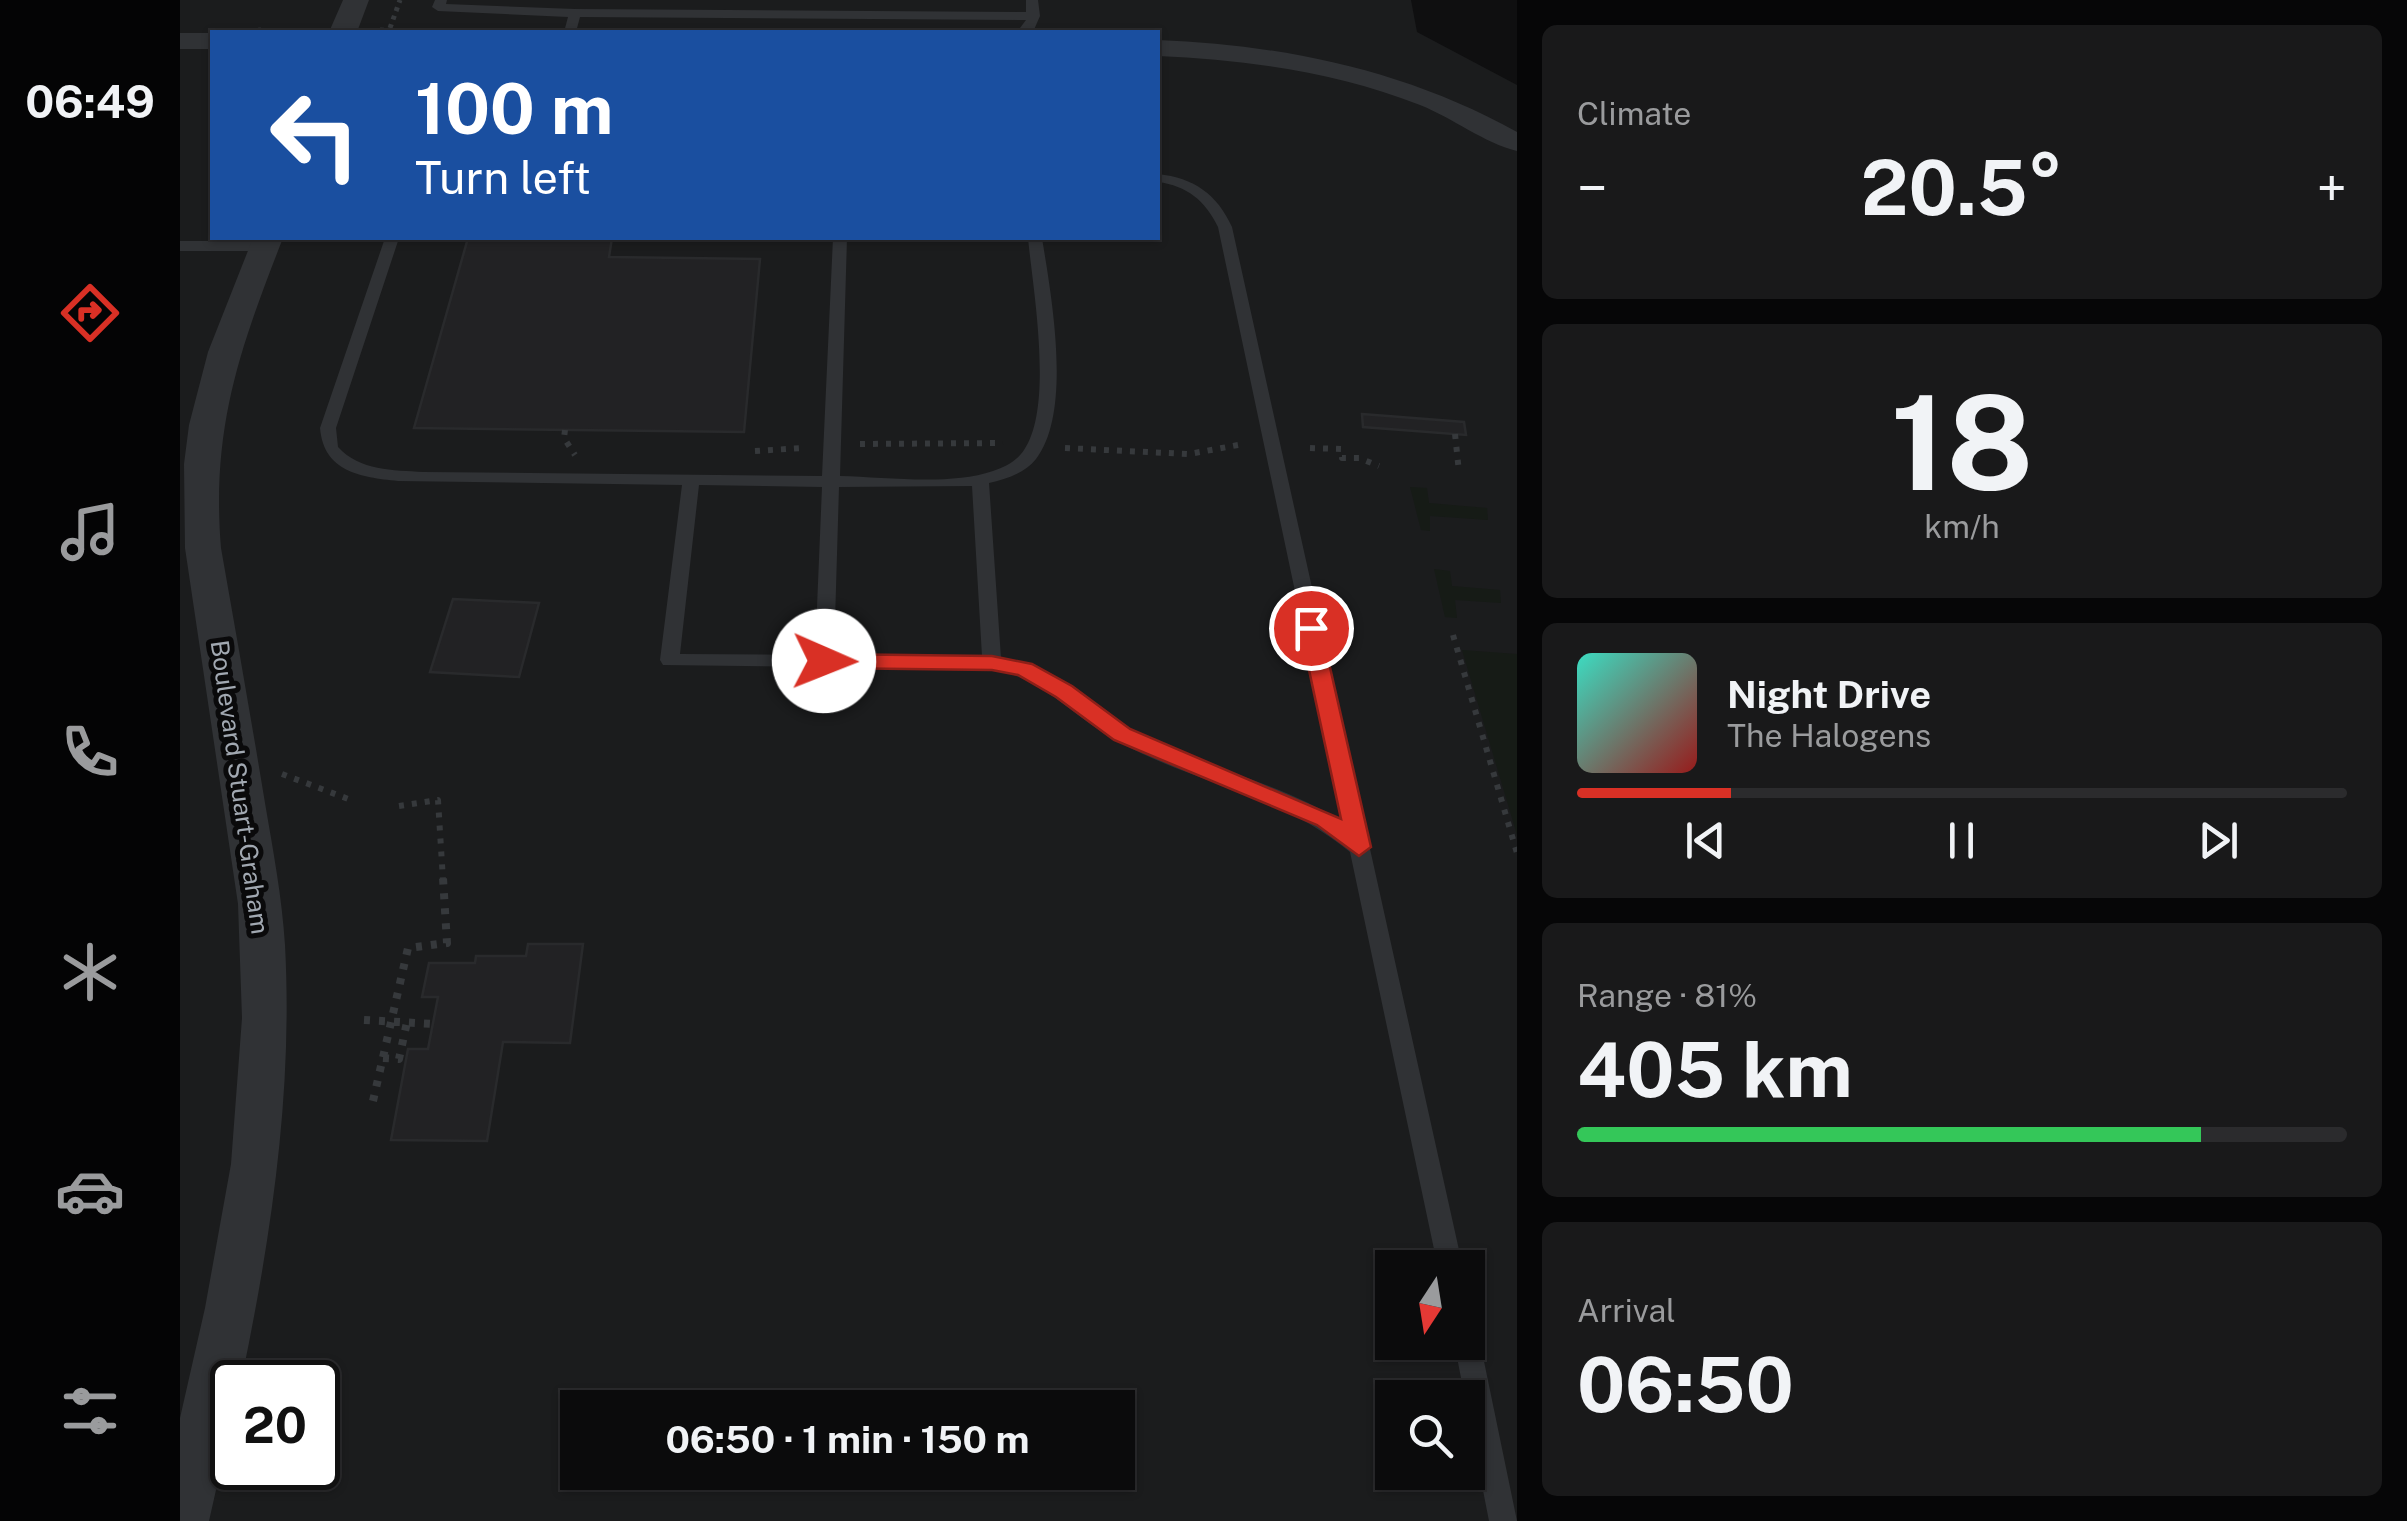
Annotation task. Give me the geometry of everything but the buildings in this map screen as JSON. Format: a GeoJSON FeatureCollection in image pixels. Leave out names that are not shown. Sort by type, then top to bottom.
{"type":"FeatureCollection","features":[{"type":"Feature","properties":{"kind":"street"},"geometry":{"type":"LineString","coordinates":[[328,26],[347,28],[356,0]]}},
{"type":"Feature","properties":{"kind":"street"},"geometry":{"type":"LineString","coordinates":[[180,41],[210,41]]}},
{"type":"Feature","properties":{"kind":"street"},"geometry":{"type":"LineString","coordinates":[[1160,48],[1267,57],[1360,76],[1450,108],[1517,143]]}},
{"type":"Feature","properties":{"kind":"street","name":"Boulevard Stuart-Graham"},"geometry":{"type":"LineString","coordinates":[[182,1521],[221,1358],[246,1220],[262,1048],[263,947],[255,870],[198,505],[214,377],[267,242]]}},
{"type":"Feature","properties":{"kind":"lane"},"geometry":{"type":"LineString","coordinates":[[441,0],[438,8],[574,13],[1034,16]]}},
{"type":"Feature","properties":{"kind":"lane"},"geometry":{"type":"LineString","coordinates":[[1028,30],[1034,16],[1032,0]]}},
{"type":"Feature","properties":{"kind":"lane"},"geometry":{"type":"LineString","coordinates":[[570,30],[574,13]]}},
{"type":"Feature","properties":{"kind":"lane"},"geometry":{"type":"LineString","coordinates":[[825,30],[826,14]]}},
{"type":"Feature","properties":{"kind":"lane"},"geometry":{"type":"LineString","coordinates":[[1160,178],[1180,182],[1205,195],[1214,203],[1224,227],[1447,1250]]}},
{"type":"Feature","properties":{"kind":"lane"},"geometry":{"type":"LineString","coordinates":[[391,240],[328,428],[327,438],[336,456],[361,468],[423,477],[691,482],[980,480],[1021,464],[1037,446],[1048,387],[1036,240]]}},
{"type":"Feature","properties":{"kind":"lane"},"geometry":{"type":"LineString","coordinates":[[824,661],[840,240]]}},
{"type":"Feature","properties":{"kind":"lane"},"geometry":{"type":"LineString","coordinates":[[180,246],[267,242]]}},
{"type":"Feature","properties":{"kind":"lane"},"geometry":{"type":"LineString","coordinates":[[980,480],[992,663]]}},
{"type":"Feature","properties":{"kind":"lane"},"geometry":{"type":"LineString","coordinates":[[691,482],[670,660],[1010,664],[1041,676],[1122,734],[1325,819],[1359,847]]}},
{"type":"Feature","properties":{"kind":"lane"},"geometry":{"type":"LineString","coordinates":[[1471,1360],[1503,1521]]}},
{"type":"Feature","properties":{"kind":"path"},"geometry":{"type":"LineString","coordinates":[[396,30],[390,28],[400,0]]}},
{"type":"Feature","properties":{"kind":"path"},"geometry":{"type":"LineString","coordinates":[[1455,434],[1458,472]]}},
{"type":"Feature","properties":{"kind":"path"},"geometry":{"type":"LineString","coordinates":[[1189,454],[1238,445]]}},
{"type":"Feature","properties":{"kind":"path"},"geometry":{"type":"LineString","coordinates":[[1310,448],[1341,449],[1342,458],[1359,458],[1379,466]]}},
{"type":"Feature","properties":{"kind":"path"},"geometry":{"type":"LineString","coordinates":[[1454,635],[1517,853]]}},
{"type":"Feature","properties":{"kind":"path"},"geometry":{"type":"LineString","coordinates":[[298,782],[351,800]]}},
{"type":"Feature","properties":{"kind":"path"},"geometry":{"type":"LineString","coordinates":[[374,1102],[408,948],[447,943],[438,800],[398,806]]}},
{"type":"Feature","properties":{"kind":"path"},"geometry":{"type":"LineString","coordinates":[[364,1020],[433,1024]]}},
{"type":"Feature","properties":{"kind":"path"},"geometry":{"type":"LineString","coordinates":[[383,1058],[399,1058],[407,1022]]}},
{"type":"Feature","properties":{"kind":"shaded area"},"geometry":{"type":"Polygon","coordinates":[[[180,0],[1411,0],[1417,32],[1517,85],[1517,1521],[180,1521],[180,0]]]}},
{"type":"Feature","properties":{"kind":"shaded area"},"geometry":{"type":"Polygon","coordinates":[[[1410,487],[1427,488],[1429,503],[1487,508],[1488,520],[1430,516],[1430,531],[1421,530],[1410,487]]]}},
{"type":"Feature","properties":{"kind":"shaded area"},"geometry":{"type":"Polygon","coordinates":[[[1434,569],[1450,571],[1452,586],[1500,590],[1501,603],[1455,600],[1457,618],[1445,617],[1434,569]]]}},
{"type":"Feature","properties":{"kind":"shaded area"},"geometry":{"type":"Polygon","coordinates":[[[1462,650],[1517,654],[1517,835],[1462,650]]]}},
{"type":"Feature","properties":{"kind":"route"},"geometry":{"type":"LineString","coordinates":[[824,661],[1010,664],[1041,676],[1122,734],[1325,819],[1359,847],[1311,628]]}}]}
